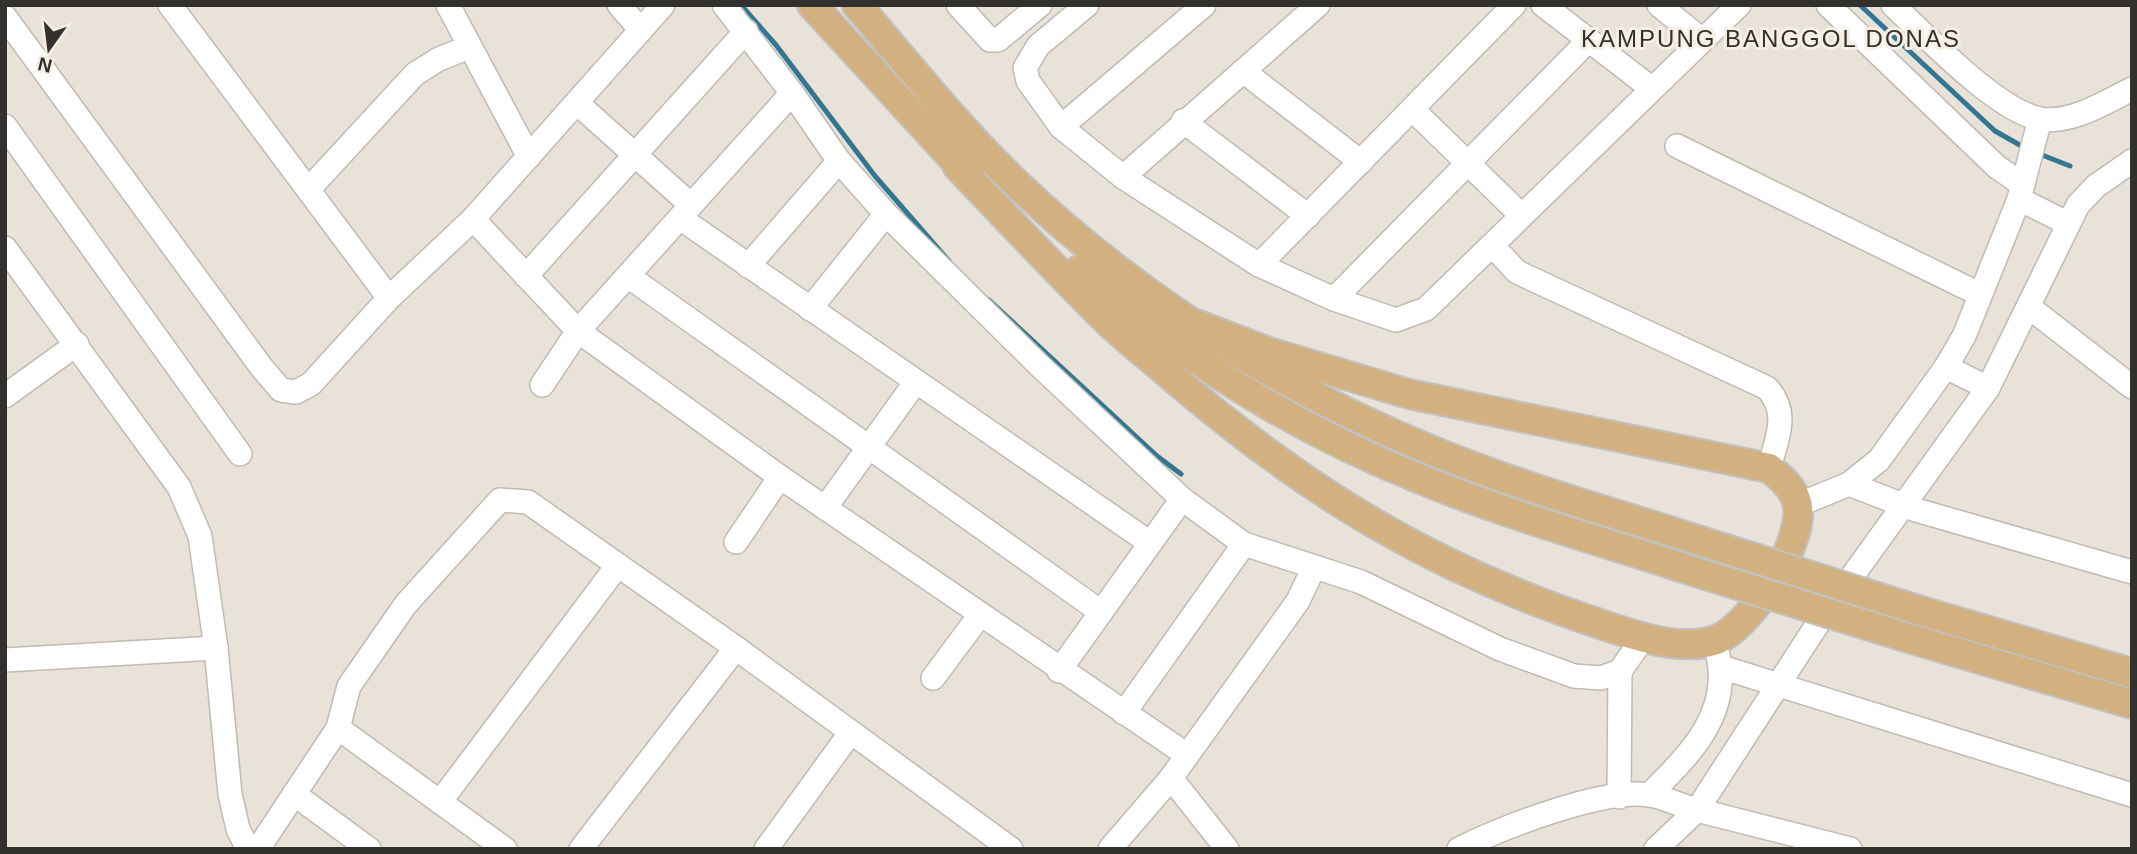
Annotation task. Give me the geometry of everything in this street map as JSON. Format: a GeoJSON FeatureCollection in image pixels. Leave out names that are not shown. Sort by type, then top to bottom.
{"type":"FeatureCollection","features":[{"type":"Feature","properties":{"kind":"main road"},"geometry":{"type":"LineString","coordinates":[[812,5],[958,167],[1102,316],[1218,416],[1311,486],[1390,535],[1448,565],[1600,624],[1718,654],[1777,575],[1796,535],[1798,505],[1789,484],[1769,468],[1409,394],[1269,352],[1193,323]]}},
{"type":"Feature","properties":{"kind":"main road"},"geometry":{"type":"LineString","coordinates":[[857,5],[1015,182],[1073,232],[1193,323],[1271,373],[1435,452],[1495,475],[1918,610],[2132,673]]}},
{"type":"Feature","properties":{"kind":"main road"},"geometry":{"type":"LineString","coordinates":[[958,167],[1119,304],[1204,367],[1272,409],[1419,479],[1696,572],[2132,704]]}},
{"type":"Feature","properties":{"kind":"street"},"geometry":{"type":"LineString","coordinates":[[170,5],[389,298]]}},
{"type":"Feature","properties":{"kind":"street"},"geometry":{"type":"LineString","coordinates":[[448,5],[468,47],[529,157]]}},
{"type":"Feature","properties":{"kind":"street"},"geometry":{"type":"LineString","coordinates":[[619,5],[641,30]]}},
{"type":"Feature","properties":{"kind":"street"},"geometry":{"type":"LineString","coordinates":[[5,18],[281,390],[296,392],[310,384],[389,298],[473,219],[663,5]]}},
{"type":"Feature","properties":{"kind":"street"},"geometry":{"type":"LineString","coordinates":[[724,5],[792,93],[839,161],[886,214],[1040,366],[1182,499],[1244,544],[1362,582],[1500,649],[1574,676],[1601,678],[1620,671],[1644,637]]}},
{"type":"Feature","properties":{"kind":"street"},"geometry":{"type":"LineString","coordinates":[[958,5],[990,40],[998,40],[1040,5]]}},
{"type":"Feature","properties":{"kind":"street"},"geometry":{"type":"LineString","coordinates":[[1087,5],[1038,46],[1025,68],[1028,81],[1061,127],[1123,177],[1259,265],[1334,299],[1396,320],[1426,309],[1739,5]]}},
{"type":"Feature","properties":{"kind":"street"},"geometry":{"type":"LineString","coordinates":[[1061,127],[1204,5]]}},
{"type":"Feature","properties":{"kind":"street"},"geometry":{"type":"LineString","coordinates":[[1123,177],[1183,121],[1318,5]]}},
{"type":"Feature","properties":{"kind":"street"},"geometry":{"type":"LineString","coordinates":[[1259,265],[1514,5]]}},
{"type":"Feature","properties":{"kind":"street"},"geometry":{"type":"LineString","coordinates":[[1543,5],[1651,88]]}},
{"type":"Feature","properties":{"kind":"street"},"geometry":{"type":"LineString","coordinates":[[1659,5],[1702,40]]}},
{"type":"Feature","properties":{"kind":"street"},"geometry":{"type":"LineString","coordinates":[[1828,5],[2036,201]]}},
{"type":"Feature","properties":{"kind":"street"},"geometry":{"type":"LineString","coordinates":[[1893,5],[1966,72],[2038,125],[2077,114],[2132,89]]}},
{"type":"Feature","properties":{"kind":"street"},"geometry":{"type":"LineString","coordinates":[[526,276],[746,31]]}},
{"type":"Feature","properties":{"kind":"street"},"geometry":{"type":"LineString","coordinates":[[1334,299],[1589,40]]}},
{"type":"Feature","properties":{"kind":"street"},"geometry":{"type":"LineString","coordinates":[[309,189],[415,74],[439,59],[468,47]]}},
{"type":"Feature","properties":{"kind":"street"},"geometry":{"type":"LineString","coordinates":[[1243,71],[1361,162]]}},
{"type":"Feature","properties":{"kind":"street"},"geometry":{"type":"LineString","coordinates":[[542,385],[578,331],[792,93]]}},
{"type":"Feature","properties":{"kind":"street"},"geometry":{"type":"LineString","coordinates":[[577,103],[635,155],[686,211],[748,266],[1150,543]]}},
{"type":"Feature","properties":{"kind":"street"},"geometry":{"type":"LineString","coordinates":[[1412,109],[1521,215]]}},
{"type":"Feature","properties":{"kind":"street"},"geometry":{"type":"LineString","coordinates":[[1183,121],[1308,216]]}},
{"type":"Feature","properties":{"kind":"street"},"geometry":{"type":"LineString","coordinates":[[5,125],[240,454]]}},
{"type":"Feature","properties":{"kind":"street"},"geometry":{"type":"LineString","coordinates":[[1656,849],[1693,809],[1780,684],[1897,502],[1987,388],[2029,307],[2038,125]]}},
{"type":"Feature","properties":{"kind":"street"},"geometry":{"type":"LineString","coordinates":[[1678,146],[1979,294]]}},
{"type":"Feature","properties":{"kind":"street"},"geometry":{"type":"LineString","coordinates":[[748,266],[839,161]]}},
{"type":"Feature","properties":{"kind":"street"},"geometry":{"type":"LineString","coordinates":[[1859,488],[1946,366],[1964,335],[1979,294],[2036,201],[2096,186],[2132,161]]}},
{"type":"Feature","properties":{"kind":"street"},"geometry":{"type":"LineString","coordinates":[[810,309],[886,214]]}},
{"type":"Feature","properties":{"kind":"street"},"geometry":{"type":"LineString","coordinates":[[473,219],[578,331],[780,477],[1059,671],[1187,755]]}},
{"type":"Feature","properties":{"kind":"street"},"geometry":{"type":"LineString","coordinates":[[1492,245],[1517,272],[1767,388],[1778,400],[1782,418],[1769,468]]}},
{"type":"Feature","properties":{"kind":"street"},"geometry":{"type":"LineString","coordinates":[[5,248],[179,486],[200,536],[216,648],[230,794],[238,829],[248,849]]}},
{"type":"Feature","properties":{"kind":"street"},"geometry":{"type":"LineString","coordinates":[[628,276],[1101,612]]}},
{"type":"Feature","properties":{"kind":"street"},"geometry":{"type":"LineString","coordinates":[[2029,307],[2132,387]]}},
{"type":"Feature","properties":{"kind":"street"},"geometry":{"type":"LineString","coordinates":[[5,396],[77,344]]}},
{"type":"Feature","properties":{"kind":"street"},"geometry":{"type":"LineString","coordinates":[[1946,366],[1987,388]]}},
{"type":"Feature","properties":{"kind":"street"},"geometry":{"type":"LineString","coordinates":[[825,508],[915,383]]}},
{"type":"Feature","properties":{"kind":"street"},"geometry":{"type":"LineString","coordinates":[[736,542],[780,477]]}},
{"type":"Feature","properties":{"kind":"street"},"geometry":{"type":"LineString","coordinates":[[1798,505],[1859,488],[1897,502],[2132,572]]}},
{"type":"Feature","properties":{"kind":"street"},"geometry":{"type":"LineString","coordinates":[[1059,671],[1182,499]]}},
{"type":"Feature","properties":{"kind":"street"},"geometry":{"type":"LineString","coordinates":[[258,849],[338,728],[349,686],[406,604],[500,500],[528,502],[736,648],[1011,849]]}},
{"type":"Feature","properties":{"kind":"street"},"geometry":{"type":"LineString","coordinates":[[1124,713],[1244,544]]}},
{"type":"Feature","properties":{"kind":"street"},"geometry":{"type":"LineString","coordinates":[[440,802],[618,565]]}},
{"type":"Feature","properties":{"kind":"street"},"geometry":{"type":"LineString","coordinates":[[1110,849],[1171,778],[1298,601],[1314,567]]}},
{"type":"Feature","properties":{"kind":"street"},"geometry":{"type":"LineString","coordinates":[[933,678],[980,615]]}},
{"type":"Feature","properties":{"kind":"street"},"geometry":{"type":"LineString","coordinates":[[5,660],[216,648]]}},
{"type":"Feature","properties":{"kind":"street"},"geometry":{"type":"LineString","coordinates":[[581,849],[736,648]]}},
{"type":"Feature","properties":{"kind":"street"},"geometry":{"type":"LineString","coordinates":[[1718,654],[1780,684],[2132,794]]}},
{"type":"Feature","properties":{"kind":"street"},"geometry":{"type":"LineString","coordinates":[[1656,797],[1716,712],[1722,691],[1718,654]]}},
{"type":"Feature","properties":{"kind":"street"},"geometry":{"type":"LineString","coordinates":[[1619,797],[1620,671]]}},
{"type":"Feature","properties":{"kind":"street"},"geometry":{"type":"LineString","coordinates":[[338,728],[505,849]]}},
{"type":"Feature","properties":{"kind":"street"},"geometry":{"type":"LineString","coordinates":[[766,849],[851,732]]}},
{"type":"Feature","properties":{"kind":"street"},"geometry":{"type":"LineString","coordinates":[[1171,778],[1227,849]]}},
{"type":"Feature","properties":{"kind":"street"},"geometry":{"type":"LineString","coordinates":[[294,794],[369,849]]}},
{"type":"Feature","properties":{"kind":"street"},"geometry":{"type":"LineString","coordinates":[[1459,849],[1486,835],[1564,807],[1619,797],[1656,797],[1850,849]]}},
{"type":"Feature","properties":{"kind":"waterway"},"geometry":{"type":"LineString","coordinates":[[741,5],[776,45],[875,176],[949,261]]}},
{"type":"Feature","properties":{"kind":"waterway"},"geometry":{"type":"LineString","coordinates":[[1860,5],[1995,131],[2025,148]]}},
{"type":"Feature","properties":{"kind":"waterway"},"geometry":{"type":"LineString","coordinates":[[2037,153],[2070,166]]}},
{"type":"Feature","properties":{"kind":"waterway"},"geometry":{"type":"LineString","coordinates":[[989,300],[1157,456],[1181,474]]}},
{"type":"Feature","properties":{"kind":"district","name":"KAMPUNG BANGGOL DONAS"},"geometry":{"type":"Point","coordinates":[1771,38]}}]}
